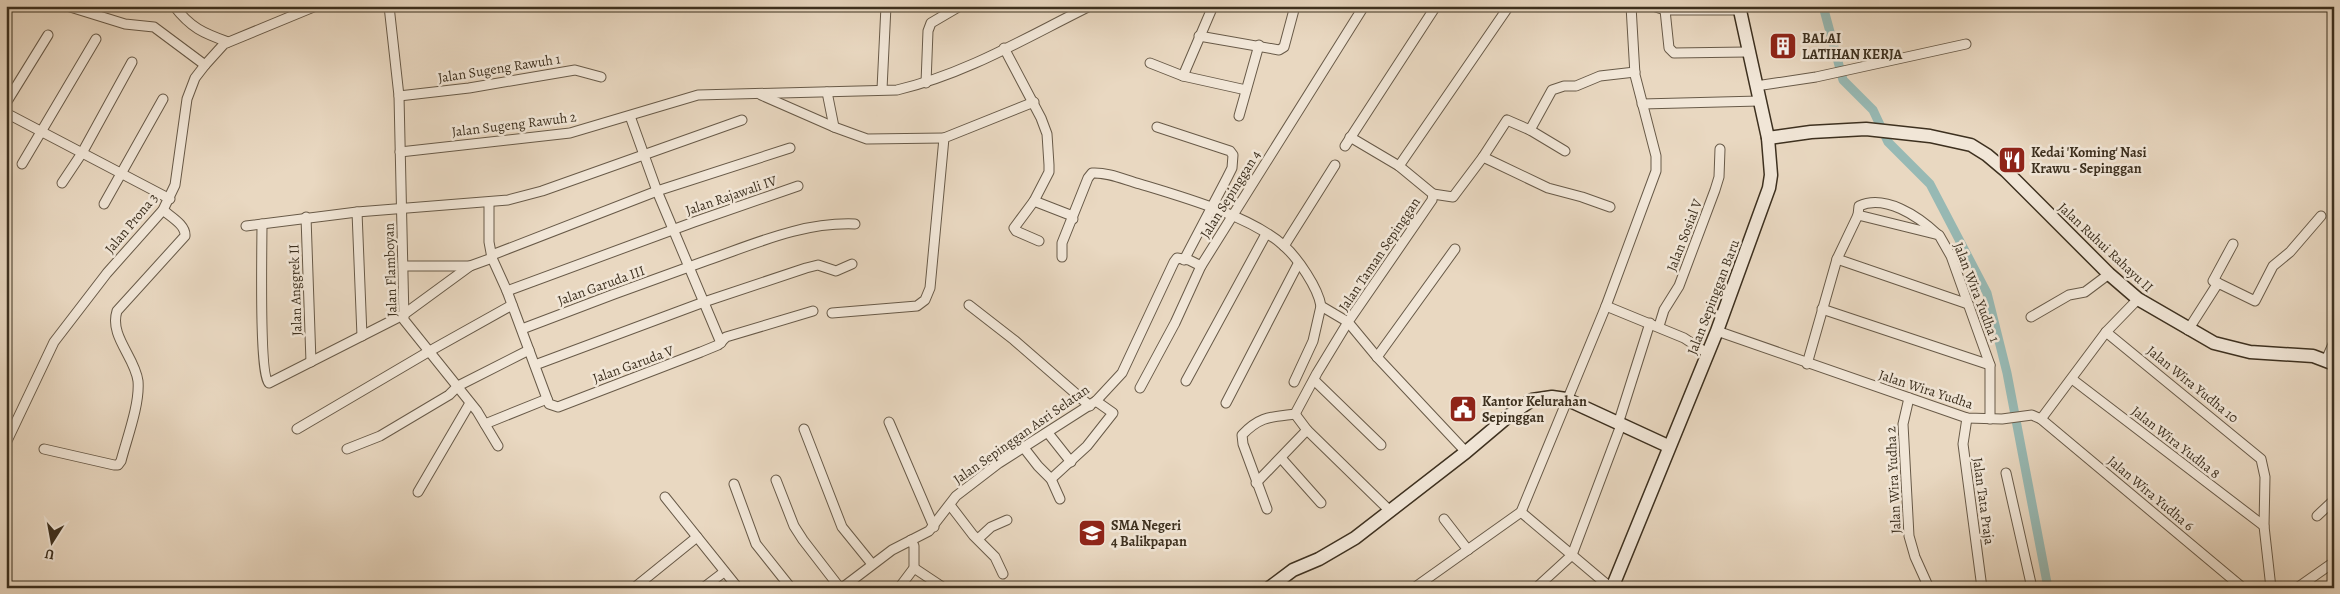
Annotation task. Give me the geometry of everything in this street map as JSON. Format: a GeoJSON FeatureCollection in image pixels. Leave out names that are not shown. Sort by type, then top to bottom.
{"type":"FeatureCollection","features":[{"type":"Feature","properties":{"kind":"street"},"geometry":{"type":"LineString","coordinates":[[67,6],[125,24],[154,27],[205,65]]}},
{"type":"Feature","properties":{"kind":"street"},"geometry":{"type":"LineString","coordinates":[[174,6],[190,25],[228,42]]}},
{"type":"Feature","properties":{"kind":"street","name":"Jalan Prona 3"},"geometry":{"type":"LineString","coordinates":[[6,443],[16,418],[54,342],[107,272],[163,210],[170,199],[176,185],[187,99],[195,78],[228,42],[316,6]]}},
{"type":"Feature","properties":{"kind":"street","name":"Jalan Flamboyan"},"geometry":{"type":"LineString","coordinates":[[389,6],[399,96],[404,266],[403,315],[410,329],[458,386],[498,446]]}},
{"type":"Feature","properties":{"kind":"street"},"geometry":{"type":"LineString","coordinates":[[882,89],[886,6]]}},
{"type":"Feature","properties":{"kind":"street"},"geometry":{"type":"LineString","coordinates":[[926,83],[928,31],[931,24],[960,6]]}},
{"type":"Feature","properties":{"kind":"street","name":"Jalan Sugeng Rawuh 2"},"geometry":{"type":"LineString","coordinates":[[400,152],[570,133],[698,95],[897,90],[926,83],[960,70],[1090,6]]}},
{"type":"Feature","properties":{"kind":"street"},"geometry":{"type":"LineString","coordinates":[[1183,76],[1212,6]]}},
{"type":"Feature","properties":{"kind":"street"},"geometry":{"type":"LineString","coordinates":[[1199,36],[1260,45],[1279,50],[1284,47],[1295,6]]}},
{"type":"Feature","properties":{"kind":"street","name":"Jalan Sepinggan 4"},"geometry":{"type":"LineString","coordinates":[[1140,388],[1175,323],[1201,266],[1364,6]]}},
{"type":"Feature","properties":{"kind":"street"},"geometry":{"type":"LineString","coordinates":[[1345,146],[1436,6]]}},
{"type":"Feature","properties":{"kind":"street"},"geometry":{"type":"LineString","coordinates":[[1399,166],[1509,6]]}},
{"type":"Feature","properties":{"kind":"street"},"geometry":{"type":"LineString","coordinates":[[1414,588],[1521,512],[1566,399],[1606,306],[1656,171],[1656,156],[1635,72],[1631,6],[1637,6]]}},
{"type":"Feature","properties":{"kind":"street"},"geometry":{"type":"LineString","coordinates":[[1653,6],[1666,10],[1739,8]]}},
{"type":"Feature","properties":{"kind":"street","name":"Jalan Sepinggan Baru"},"geometry":{"type":"LineString","coordinates":[[1611,588],[1717,331],[1766,199],[1771,175],[1768,138],[1747,52],[1739,8]]}},
{"type":"Feature","properties":{"kind":"street"},"geometry":{"type":"LineString","coordinates":[[1666,10],[1670,48],[1674,53],[1747,52]]}},
{"type":"Feature","properties":{"kind":"street"},"geometry":{"type":"LineString","coordinates":[[6,103],[48,35]]}},
{"type":"Feature","properties":{"kind":"street"},"geometry":{"type":"LineString","coordinates":[[22,164],[96,40]]}},
{"type":"Feature","properties":{"kind":"street"},"geometry":{"type":"LineString","coordinates":[[1756,86],[1852,70],[1966,44]]}},
{"type":"Feature","properties":{"kind":"street"},"geometry":{"type":"LineString","coordinates":[[1239,116],[1260,45]]}},
{"type":"Feature","properties":{"kind":"street"},"geometry":{"type":"LineString","coordinates":[[1004,48],[1034,102],[1047,134],[1048,172],[1034,201],[1014,228],[1016,231],[1039,241]]}},
{"type":"Feature","properties":{"kind":"street"},"geometry":{"type":"LineString","coordinates":[[62,183],[82,153],[132,62]]}},
{"type":"Feature","properties":{"kind":"street"},"geometry":{"type":"LineString","coordinates":[[1150,62],[1183,76],[1246,90]]}},
{"type":"Feature","properties":{"kind":"street","name":"Jalan Sugeng Rawuh 1"},"geometry":{"type":"LineString","coordinates":[[399,96],[469,88],[576,70],[601,77]]}},
{"type":"Feature","properties":{"kind":"street"},"geometry":{"type":"LineString","coordinates":[[1530,130],[1552,90],[1564,86],[1576,86],[1600,76],[1635,72]]}},
{"type":"Feature","properties":{"kind":"street"},"geometry":{"type":"LineString","coordinates":[[827,92],[834,128]]}},
{"type":"Feature","properties":{"kind":"street"},"geometry":{"type":"LineString","coordinates":[[757,93],[834,128],[867,139],[944,138],[1034,102]]}},
{"type":"Feature","properties":{"kind":"street"},"geometry":{"type":"LineString","coordinates":[[104,204],[163,99]]}},
{"type":"Feature","properties":{"kind":"street"},"geometry":{"type":"LineString","coordinates":[[1642,104],[1760,101]]}},
{"type":"Feature","properties":{"kind":"street"},"geometry":{"type":"LineString","coordinates":[[6,113],[170,199]]}},
{"type":"Feature","properties":{"kind":"street"},"geometry":{"type":"LineString","coordinates":[[630,116],[657,191],[690,266],[720,343]]}},
{"type":"Feature","properties":{"kind":"street"},"geometry":{"type":"LineString","coordinates":[[246,226],[356,212],[489,203],[542,191],[742,120]]}},
{"type":"Feature","properties":{"kind":"street"},"geometry":{"type":"LineString","coordinates":[[1432,194],[1453,197],[1483,157],[1507,120],[1530,130],[1565,151]]}},
{"type":"Feature","properties":{"kind":"street"},"geometry":{"type":"LineString","coordinates":[[1157,128],[1230,151],[1233,155],[1232,168],[1184,260],[1189,260],[1201,266]]}},
{"type":"Feature","properties":{"kind":"street","name":"Jalan Ruhui Rahayu II"},"geometry":{"type":"LineString","coordinates":[[1768,138],[1811,132],[1866,129],[1902,132],[1961,142],[1987,155],[2006,171],[2109,274],[2138,299],[2188,330],[2214,343],[2239,350],[2313,356],[2330,362]]}},
{"type":"Feature","properties":{"kind":"street","name":"Jalan Taman Sepinggan"},"geometry":{"type":"LineString","coordinates":[[1350,137],[1399,166],[1432,194],[1432,200],[1348,322],[1377,357],[1466,452]]}},
{"type":"Feature","properties":{"kind":"street"},"geometry":{"type":"LineString","coordinates":[[832,313],[917,306],[925,300],[930,288],[944,138]]}},
{"type":"Feature","properties":{"kind":"street"},"geometry":{"type":"LineString","coordinates":[[262,224],[263,328],[266,381],[273,383],[403,315],[470,266],[492,256],[657,191],[790,148]]}},
{"type":"Feature","properties":{"kind":"street","name":"Jalan Sosial V"},"geometry":{"type":"LineString","coordinates":[[1536,588],[1572,555],[1620,425],[1654,325],[1679,286],[1712,198],[1719,177],[1720,149]]}},
{"type":"Feature","properties":{"kind":"street"},"geometry":{"type":"LineString","coordinates":[[1483,157],[1548,188],[1610,207]]}},
{"type":"Feature","properties":{"kind":"street"},"geometry":{"type":"LineString","coordinates":[[1284,246],[1335,165]]}},
{"type":"Feature","properties":{"kind":"street"},"geometry":{"type":"LineString","coordinates":[[1062,257],[1062,243],[1088,178],[1092,173],[1110,175],[1211,208],[1266,234],[1284,246],[1319,294],[1323,307],[1313,341],[1294,382]]}},
{"type":"Feature","properties":{"kind":"street","name":"Jalan Rajawali IV"},"geometry":{"type":"LineString","coordinates":[[507,291],[798,186]]}},
{"type":"Feature","properties":{"kind":"street"},"geometry":{"type":"LineString","coordinates":[[1034,201],[1070,215],[1073,219]]}},
{"type":"Feature","properties":{"kind":"street"},"geometry":{"type":"LineString","coordinates":[[1807,364],[1837,259],[1858,216],[1859,206],[1867,202],[1892,206],[1918,217],[1939,235]]}},
{"type":"Feature","properties":{"kind":"street"},"geometry":{"type":"LineString","coordinates":[[489,203],[488,242],[492,256],[550,403]]}},
{"type":"Feature","properties":{"kind":"street"},"geometry":{"type":"LineString","coordinates":[[44,449],[114,465],[118,465],[121,461],[138,393],[138,382],[137,375],[115,328],[114,318],[116,311],[185,236],[182,226],[163,210]]}},
{"type":"Feature","properties":{"kind":"street"},"geometry":{"type":"LineString","coordinates":[[356,212],[362,336]]}},
{"type":"Feature","properties":{"kind":"street","name":"Jalan Wira Yudha 1"},"geometry":{"type":"LineString","coordinates":[[1858,216],[1939,235],[1951,256],[1990,365],[1990,419]]}},
{"type":"Feature","properties":{"kind":"street"},"geometry":{"type":"LineString","coordinates":[[2233,244],[2213,281],[2255,301],[2273,266],[2290,252],[2321,216]]}},
{"type":"Feature","properties":{"kind":"street","name":"Jalan Anggrek II"},"geometry":{"type":"LineString","coordinates":[[306,217],[312,362]]}},
{"type":"Feature","properties":{"kind":"street","name":"Jalan Garuda III"},"geometry":{"type":"LineString","coordinates":[[522,329],[690,266],[811,226],[856,224]]}},
{"type":"Feature","properties":{"kind":"street"},"geometry":{"type":"LineString","coordinates":[[1186,381],[1266,234]]}},
{"type":"Feature","properties":{"kind":"street"},"geometry":{"type":"LineString","coordinates":[[1377,357],[1455,249]]}},
{"type":"Feature","properties":{"kind":"street","name":"Jalan Sepinggan Asri Selatan"},"geometry":{"type":"LineString","coordinates":[[841,588],[872,564],[912,543],[934,527],[962,490],[999,463],[1093,404],[1122,373],[1174,262],[1177,258],[1184,260]]}},
{"type":"Feature","properties":{"kind":"street"},"geometry":{"type":"LineString","coordinates":[[1837,259],[1968,304]]}},
{"type":"Feature","properties":{"kind":"street"},"geometry":{"type":"LineString","coordinates":[[535,365],[704,302],[815,265],[836,271],[852,264]]}},
{"type":"Feature","properties":{"kind":"street"},"geometry":{"type":"LineString","coordinates":[[1226,403],[1298,264]]}},
{"type":"Feature","properties":{"kind":"street"},"geometry":{"type":"LineString","coordinates":[[404,266],[470,266]]}},
{"type":"Feature","properties":{"kind":"street"},"geometry":{"type":"LineString","coordinates":[[2032,317],[2069,296],[2085,292],[2109,274]]}},
{"type":"Feature","properties":{"kind":"street"},"geometry":{"type":"LineString","coordinates":[[2188,330],[2218,283]]}},
{"type":"Feature","properties":{"kind":"street"},"geometry":{"type":"LineString","coordinates":[[2036,417],[2072,378],[2106,332],[2138,299]]}},
{"type":"Feature","properties":{"kind":"street"},"geometry":{"type":"LineString","coordinates":[[297,430],[428,352],[512,305]]}},
{"type":"Feature","properties":{"kind":"street"},"geometry":{"type":"LineString","coordinates":[[969,305],[1093,404],[1113,413],[1087,446],[1051,480]]}},
{"type":"Feature","properties":{"kind":"street"},"geometry":{"type":"LineString","coordinates":[[1606,306],[1684,338],[1708,353]]}},
{"type":"Feature","properties":{"kind":"street"},"geometry":{"type":"LineString","coordinates":[[1296,414],[1348,322],[1323,307]]}},
{"type":"Feature","properties":{"kind":"street"},"geometry":{"type":"LineString","coordinates":[[1822,310],[1990,365]]}},
{"type":"Feature","properties":{"kind":"street","name":"Jalan Garuda V"},"geometry":{"type":"LineString","coordinates":[[485,424],[550,403],[558,407],[702,352],[720,343],[726,337],[813,312]]}},
{"type":"Feature","properties":{"kind":"street","name":"Jalan Wira Yudha"},"geometry":{"type":"LineString","coordinates":[[1717,331],[1807,364],[1967,418],[2002,419],[2036,417]]}},
{"type":"Feature","properties":{"kind":"street","name":"Jalan Wira Yudha 10"},"geometry":{"type":"LineString","coordinates":[[2106,332],[2261,459],[2265,477],[2264,526]]}},
{"type":"Feature","properties":{"kind":"street"},"geometry":{"type":"LineString","coordinates":[[2330,362],[2334,342]]}},
{"type":"Feature","properties":{"kind":"street"},"geometry":{"type":"LineString","coordinates":[[347,449],[380,436],[449,395],[458,386],[529,350]]}},
{"type":"Feature","properties":{"kind":"street","name":"Jalan Wira Yudha 8"},"geometry":{"type":"LineString","coordinates":[[2072,378],[2264,526]]}},
{"type":"Feature","properties":{"kind":"street"},"geometry":{"type":"LineString","coordinates":[[1314,380],[1381,445]]}},
{"type":"Feature","properties":{"kind":"street"},"geometry":{"type":"LineString","coordinates":[[1269,588],[1293,570],[1319,559],[1355,538],[1466,452],[1511,414],[1532,400],[1552,397],[1566,399],[1668,446]]}},
{"type":"Feature","properties":{"kind":"street","name":"Jalan Wira Yudha 2"},"geometry":{"type":"LineString","coordinates":[[1909,398],[1903,424],[1909,536],[1915,557],[1929,588]]}},
{"type":"Feature","properties":{"kind":"street"},"geometry":{"type":"LineString","coordinates":[[418,492],[470,403]]}},
{"type":"Feature","properties":{"kind":"street"},"geometry":{"type":"LineString","coordinates":[[1296,414],[1307,430],[1390,511]]}},
{"type":"Feature","properties":{"kind":"street"},"geometry":{"type":"LineString","coordinates":[[1267,510],[1243,444],[1242,434],[1252,424],[1265,417],[1296,414]]}},
{"type":"Feature","properties":{"kind":"street","name":"Jalan Wira Yudha 6"},"geometry":{"type":"LineString","coordinates":[[2036,417],[2243,588]]}},
{"type":"Feature","properties":{"kind":"street","name":"Jalan Tata Praja"},"geometry":{"type":"LineString","coordinates":[[1967,418],[1963,444],[1982,588]]}},
{"type":"Feature","properties":{"kind":"street"},"geometry":{"type":"LineString","coordinates":[[889,422],[934,527]]}},
{"type":"Feature","properties":{"kind":"street"},"geometry":{"type":"LineString","coordinates":[[804,429],[842,527],[872,564]]}},
{"type":"Feature","properties":{"kind":"street"},"geometry":{"type":"LineString","coordinates":[[1256,483],[1307,430]]}},
{"type":"Feature","properties":{"kind":"street"},"geometry":{"type":"LineString","coordinates":[[1048,433],[1071,462]]}},
{"type":"Feature","properties":{"kind":"street"},"geometry":{"type":"LineString","coordinates":[[1024,448],[1051,480],[1060,499]]}},
{"type":"Feature","properties":{"kind":"street"},"geometry":{"type":"LineString","coordinates":[[1281,458],[1321,503]]}},
{"type":"Feature","properties":{"kind":"street","name":"Jalan Tata Praja"},"geometry":{"type":"LineString","coordinates":[[2006,473],[2032,588]]}},
{"type":"Feature","properties":{"kind":"street"},"geometry":{"type":"LineString","coordinates":[[776,480],[794,526],[802,540],[841,588]]}},
{"type":"Feature","properties":{"kind":"street"},"geometry":{"type":"LineString","coordinates":[[734,484],[756,544],[791,588]]}},
{"type":"Feature","properties":{"kind":"street"},"geometry":{"type":"LineString","coordinates":[[664,497],[738,588]]}},
{"type":"Feature","properties":{"kind":"street"},"geometry":{"type":"LineString","coordinates":[[2317,516],[2334,500]]}},
{"type":"Feature","properties":{"kind":"street"},"geometry":{"type":"LineString","coordinates":[[950,505],[976,538],[995,557],[1003,574]]}},
{"type":"Feature","properties":{"kind":"street"},"geometry":{"type":"LineString","coordinates":[[1521,512],[1611,588]]}},
{"type":"Feature","properties":{"kind":"street"},"geometry":{"type":"LineString","coordinates":[[1444,519],[1468,550]]}},
{"type":"Feature","properties":{"kind":"street"},"geometry":{"type":"LineString","coordinates":[[976,538],[991,527],[1007,520]]}},
{"type":"Feature","properties":{"kind":"street"},"geometry":{"type":"LineString","coordinates":[[2264,526],[2271,588]]}},
{"type":"Feature","properties":{"kind":"street"},"geometry":{"type":"LineString","coordinates":[[634,588],[697,537]]}},
{"type":"Feature","properties":{"kind":"street"},"geometry":{"type":"LineString","coordinates":[[899,588],[914,566],[912,543]]}},
{"type":"Feature","properties":{"kind":"street"},"geometry":{"type":"LineString","coordinates":[[2297,588],[2334,562]]}},
{"type":"Feature","properties":{"kind":"street"},"geometry":{"type":"LineString","coordinates":[[914,566],[944,588]]}},
{"type":"Feature","properties":{"kind":"street"},"geometry":{"type":"LineString","coordinates":[[703,588],[724,572]]}},
{"type":"Feature","properties":{"kind":"waterway"},"geometry":{"type":"LineString","coordinates":[[1823,6],[1843,80],[1873,110],[1888,142],[1930,184],[1987,293],[2007,373],[2048,588]]}},
{"type":"Feature","properties":{"kind":"place","name":"BALAI LATIHAN KERJA"},"geometry":{"type":"Point","coordinates":[1783,46]}},
{"type":"Feature","properties":{"kind":"place","name":"Kedai 'Koming' Nasi Krawu - Sepinggan"},"geometry":{"type":"Point","coordinates":[2012,160]}},
{"type":"Feature","properties":{"kind":"place","name":"Kantor Kelurahan Sepinggan"},"geometry":{"type":"Point","coordinates":[1463,409]}},
{"type":"Feature","properties":{"kind":"place","name":"SMA Negeri 4 Balikpapan"},"geometry":{"type":"Point","coordinates":[1092,533]}}]}
